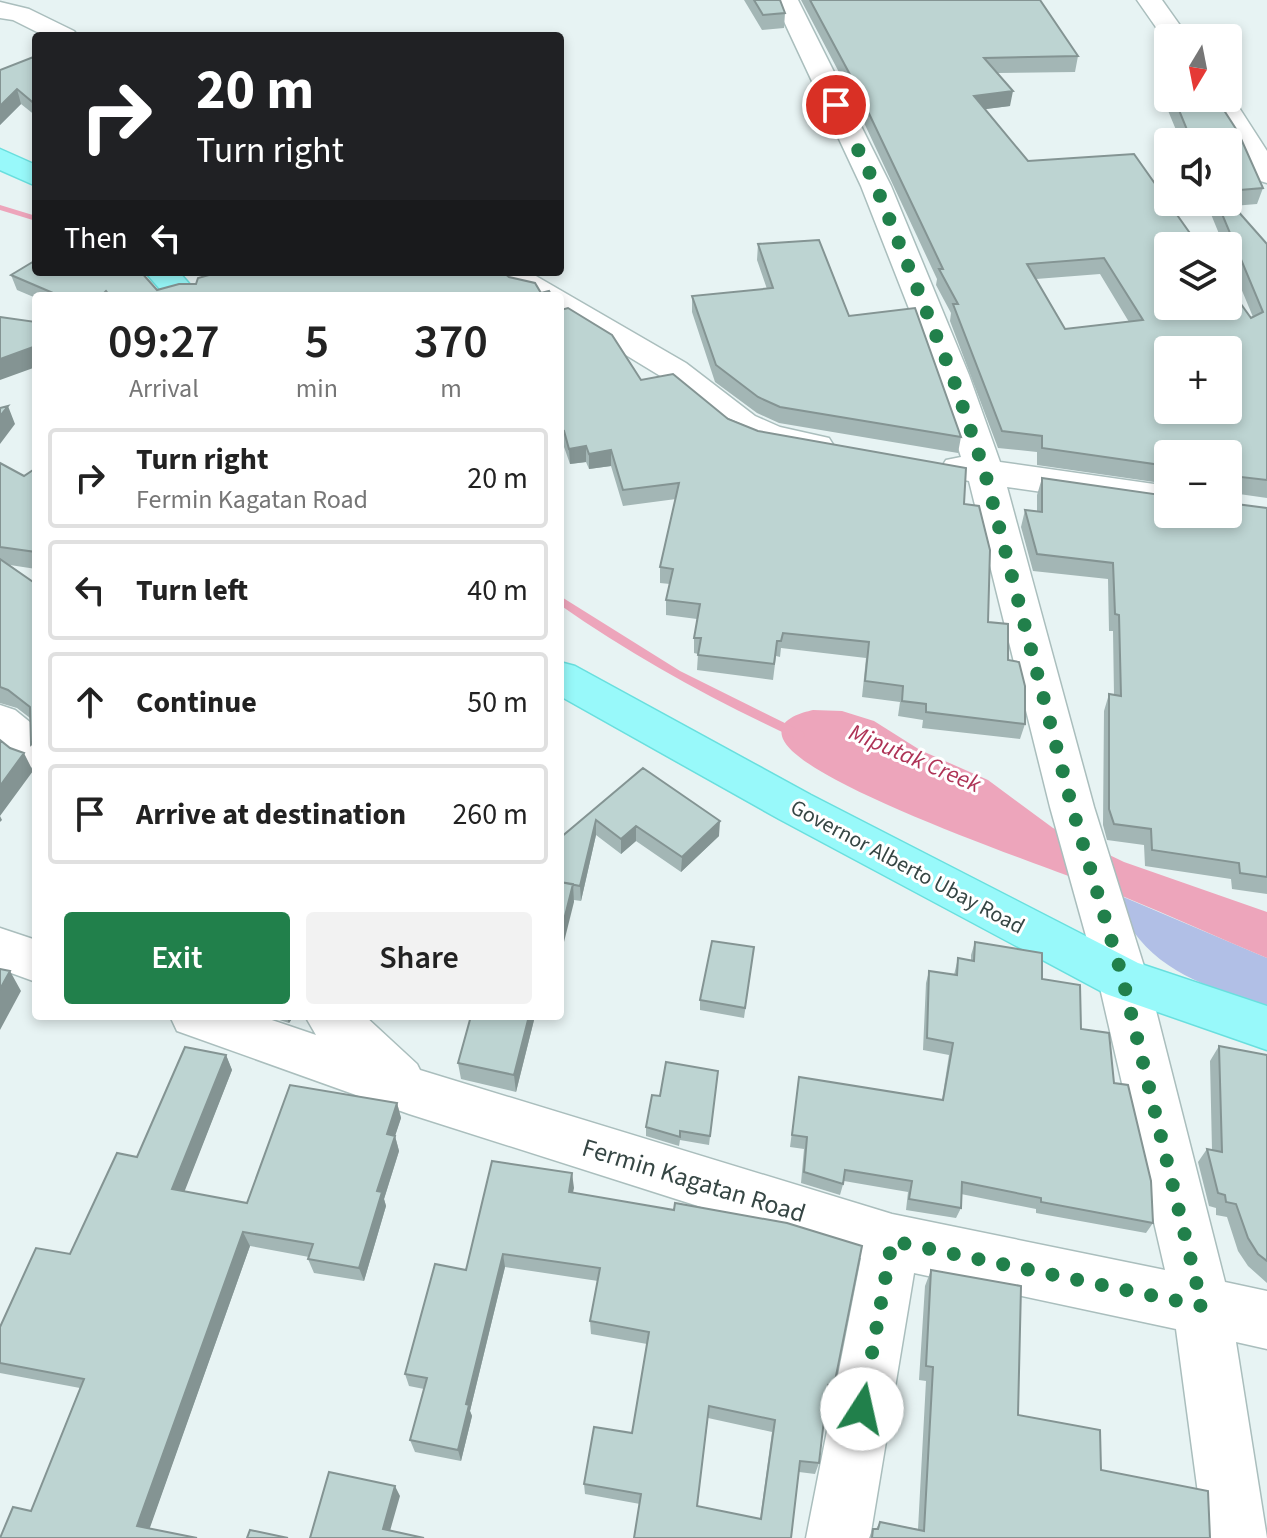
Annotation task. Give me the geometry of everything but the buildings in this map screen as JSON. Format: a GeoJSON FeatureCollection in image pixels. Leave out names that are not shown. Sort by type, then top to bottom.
{"type":"FeatureCollection","features":[{"type":"Feature","properties":{"kind":"main road"},"geometry":{"type":"LineString","coordinates":[[0,158],[32,175]]}},
{"type":"Feature","properties":{"kind":"main road"},"geometry":{"type":"LineString","coordinates":[[165,276],[180,292]]}},
{"type":"Feature","properties":{"kind":"main road","name":"Governor Alberto Ubay Road"},"geometry":{"type":"LineString","coordinates":[[564,679],[795,807],[1123,978],[1267,1028]]}},
{"type":"Feature","properties":{"kind":"street"},"geometry":{"type":"LineString","coordinates":[[786,0],[876,186],[952,375],[985,473],[1072,807],[1123,978],[1202,1306],[1236,1538]]}},
{"type":"Feature","properties":{"kind":"street"},"geometry":{"type":"LineString","coordinates":[[1149,0],[1166,24]]}},
{"type":"Feature","properties":{"kind":"street"},"geometry":{"type":"LineString","coordinates":[[0,10],[20,14],[57,32]]}},
{"type":"Feature","properties":{"kind":"street"},"geometry":{"type":"LineString","coordinates":[[1228,112],[1267,174]]}},
{"type":"Feature","properties":{"kind":"street"},"geometry":{"type":"LineString","coordinates":[[512,276],[542,292]]}},
{"type":"Feature","properties":{"kind":"street"},"geometry":{"type":"LineString","coordinates":[[564,303],[674,370],[742,424],[770,436],[852,452]]}},
{"type":"Feature","properties":{"kind":"street"},"geometry":{"type":"LineString","coordinates":[[926,463],[1154,496]]}},
{"type":"Feature","properties":{"kind":"street"},"geometry":{"type":"LineString","coordinates":[[0,721],[32,749]]}},
{"type":"Feature","properties":{"kind":"street"},"geometry":{"type":"LineString","coordinates":[[0,948],[32,960]]}},
{"type":"Feature","properties":{"kind":"street","name":"Fermin Kagatan Road"},"geometry":{"type":"LineString","coordinates":[[207,1020],[409,1090],[892,1241],[1267,1320]]}},
{"type":"Feature","properties":{"kind":"street"},"geometry":{"type":"LineString","coordinates":[[334,1020],[409,1090]]}},
{"type":"Feature","properties":{"kind":"street"},"geometry":{"type":"LineString","coordinates":[[838,1538],[892,1241]]}},
{"type":"Feature","properties":{"kind":"shaded area"},"geometry":{"type":"Polygon","coordinates":[[[1121,896],[1267,958],[1267,1005],[1193,979],[1160,959],[1131,927],[1121,896]]]}},
{"type":"Feature","properties":{"kind":"water"},"geometry":{"type":"Polygon","coordinates":[[[813,710],[842,711],[874,721],[920,750],[988,780],[1053,828],[1124,862],[1267,912],[1267,958],[1122,896],[939,826],[836,780],[801,758],[783,739],[781,732],[786,722],[813,710]]]}},
{"type":"Feature","properties":{"kind":"waterway","name":"Miputak Creek"},"geometry":{"type":"LineString","coordinates":[[0,207],[32,218]]}},
{"type":"Feature","properties":{"kind":"waterway","name":"Miputak Creek"},"geometry":{"type":"LineString","coordinates":[[564,603],[676,674],[799,735]]}},
{"type":"Feature","properties":{"kind":"route"},"geometry":{"type":"LineString","coordinates":[[836,105],[876,186],[952,375],[985,473],[1072,807],[1122,976],[1202,1306],[892,1241],[862,1409]]}}]}
